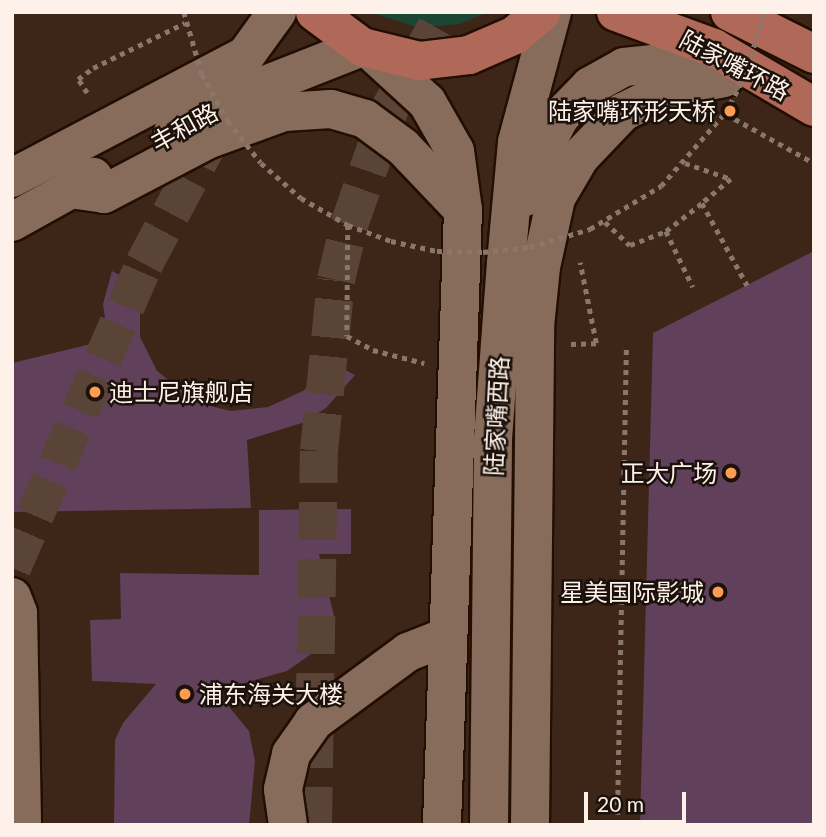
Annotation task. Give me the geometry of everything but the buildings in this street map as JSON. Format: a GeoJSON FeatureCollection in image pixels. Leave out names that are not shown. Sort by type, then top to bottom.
{"type":"FeatureCollection","features":[{"type":"Feature","properties":{"kind":"main road"},"geometry":{"type":"LineString","coordinates":[[315,12],[366,48],[419,61],[469,55],[515,35],[541,12]]}},
{"type":"Feature","properties":{"kind":"main road","name":"陆家嘴环路"},"geometry":{"type":"LineString","coordinates":[[616,12],[713,48],[805,102]]}},
{"type":"Feature","properties":{"kind":"main road","name":"陆家嘴环路"},"geometry":{"type":"LineString","coordinates":[[730,12],[802,48]]}},
{"type":"Feature","properties":{"kind":"street","name":"丰和路"},"geometry":{"type":"LineString","coordinates":[[12,178],[246,55],[277,12]]}},
{"type":"Feature","properties":{"kind":"street","name":"陆家嘴西路"},"geometry":{"type":"LineString","coordinates":[[489,825],[493,439],[506,263],[517,142],[552,12]]}},
{"type":"Feature","properties":{"kind":"street"},"geometry":{"type":"LineString","coordinates":[[758,12],[802,48]]}},
{"type":"Feature","properties":{"kind":"street","name":"丰和路"},"geometry":{"type":"LineString","coordinates":[[12,222],[240,95],[366,48]]}},
{"type":"Feature","properties":{"kind":"street","name":"陆家嘴西路"},"geometry":{"type":"LineString","coordinates":[[366,48],[427,102],[455,151],[463,210],[454,370],[442,825]]}},
{"type":"Feature","properties":{"kind":"street"},"geometry":{"type":"LineString","coordinates":[[506,263],[534,165],[560,117],[590,86],[624,67],[653,64],[724,96]]}},
{"type":"Feature","properties":{"kind":"street"},"geometry":{"type":"LineString","coordinates":[[530,825],[535,345],[541,267],[556,198],[580,157],[623,113],[672,88],[724,96],[805,102]]}},
{"type":"Feature","properties":{"kind":"street"},"geometry":{"type":"LineString","coordinates":[[70,189],[104,194],[207,140],[284,112],[331,109],[365,119],[403,146],[463,210]]}},
{"type":"Feature","properties":{"kind":"street"},"geometry":{"type":"LineString","coordinates":[[493,439],[534,440]]}},
{"type":"Feature","properties":{"kind":"street"},"geometry":{"type":"LineString","coordinates":[[12,597],[18,613],[22,825]]}},
{"type":"Feature","properties":{"kind":"street"},"geometry":{"type":"LineString","coordinates":[[288,825],[283,789],[291,754],[313,722],[408,652],[446,638]]}},
{"type":"Feature","properties":{"kind":"path"},"geometry":{"type":"LineString","coordinates":[[184,12],[215,97],[261,163],[301,198],[348,225],[391,241],[449,251],[530,247],[575,235],[634,206],[685,163],[724,96],[745,76],[764,12]]}},
{"type":"Feature","properties":{"kind":"path"},"geometry":{"type":"LineString","coordinates":[[87,93],[78,79],[93,68],[186,23]]}},
{"type":"Feature","properties":{"kind":"path"},"geometry":{"type":"LineString","coordinates":[[724,96],[814,163]]}},
{"type":"Feature","properties":{"kind":"path"},"geometry":{"type":"LineString","coordinates":[[604,222],[630,245],[666,231],[731,179],[685,163]]}},
{"type":"Feature","properties":{"kind":"path"},"geometry":{"type":"LineString","coordinates":[[702,204],[747,285]]}},
{"type":"Feature","properties":{"kind":"path"},"geometry":{"type":"LineString","coordinates":[[348,225],[347,336],[373,350],[454,370]]}},
{"type":"Feature","properties":{"kind":"path"},"geometry":{"type":"LineString","coordinates":[[666,231],[692,288]]}},
{"type":"Feature","properties":{"kind":"path"},"geometry":{"type":"LineString","coordinates":[[535,345],[596,343],[575,235]]}},
{"type":"Feature","properties":{"kind":"path"},"geometry":{"type":"LineString","coordinates":[[617,825],[626,347]]}},
{"type":"Feature","properties":{"kind":"green space"},"geometry":{"type":"Polygon","coordinates":[[[369,12],[488,12],[460,24],[420,28],[369,12]]]}},
{"type":"Feature","properties":{"kind":"tunnel"},"geometry":{"type":"LineString","coordinates":[[313,825],[319,451],[336,280],[349,225],[389,110],[445,12]]}},
{"type":"Feature","properties":{"kind":"tunnel"},"geometry":{"type":"LineString","coordinates":[[12,568],[144,264],[219,123]]}},
{"type":"Feature","properties":{"kind":"place","name":"陆家嘴环形天桥"},"geometry":{"type":"Point","coordinates":[730,111]}},
{"type":"Feature","properties":{"kind":"place","name":"迪士尼旗舰店"},"geometry":{"type":"Point","coordinates":[95,392]}},
{"type":"Feature","properties":{"kind":"place","name":"正大广场"},"geometry":{"type":"Point","coordinates":[731,473]}},
{"type":"Feature","properties":{"kind":"place","name":"星美国际影城"},"geometry":{"type":"Point","coordinates":[718,592]}},
{"type":"Feature","properties":{"kind":"place","name":"浦东海关大楼"},"geometry":{"type":"Point","coordinates":[185,694]}}]}
